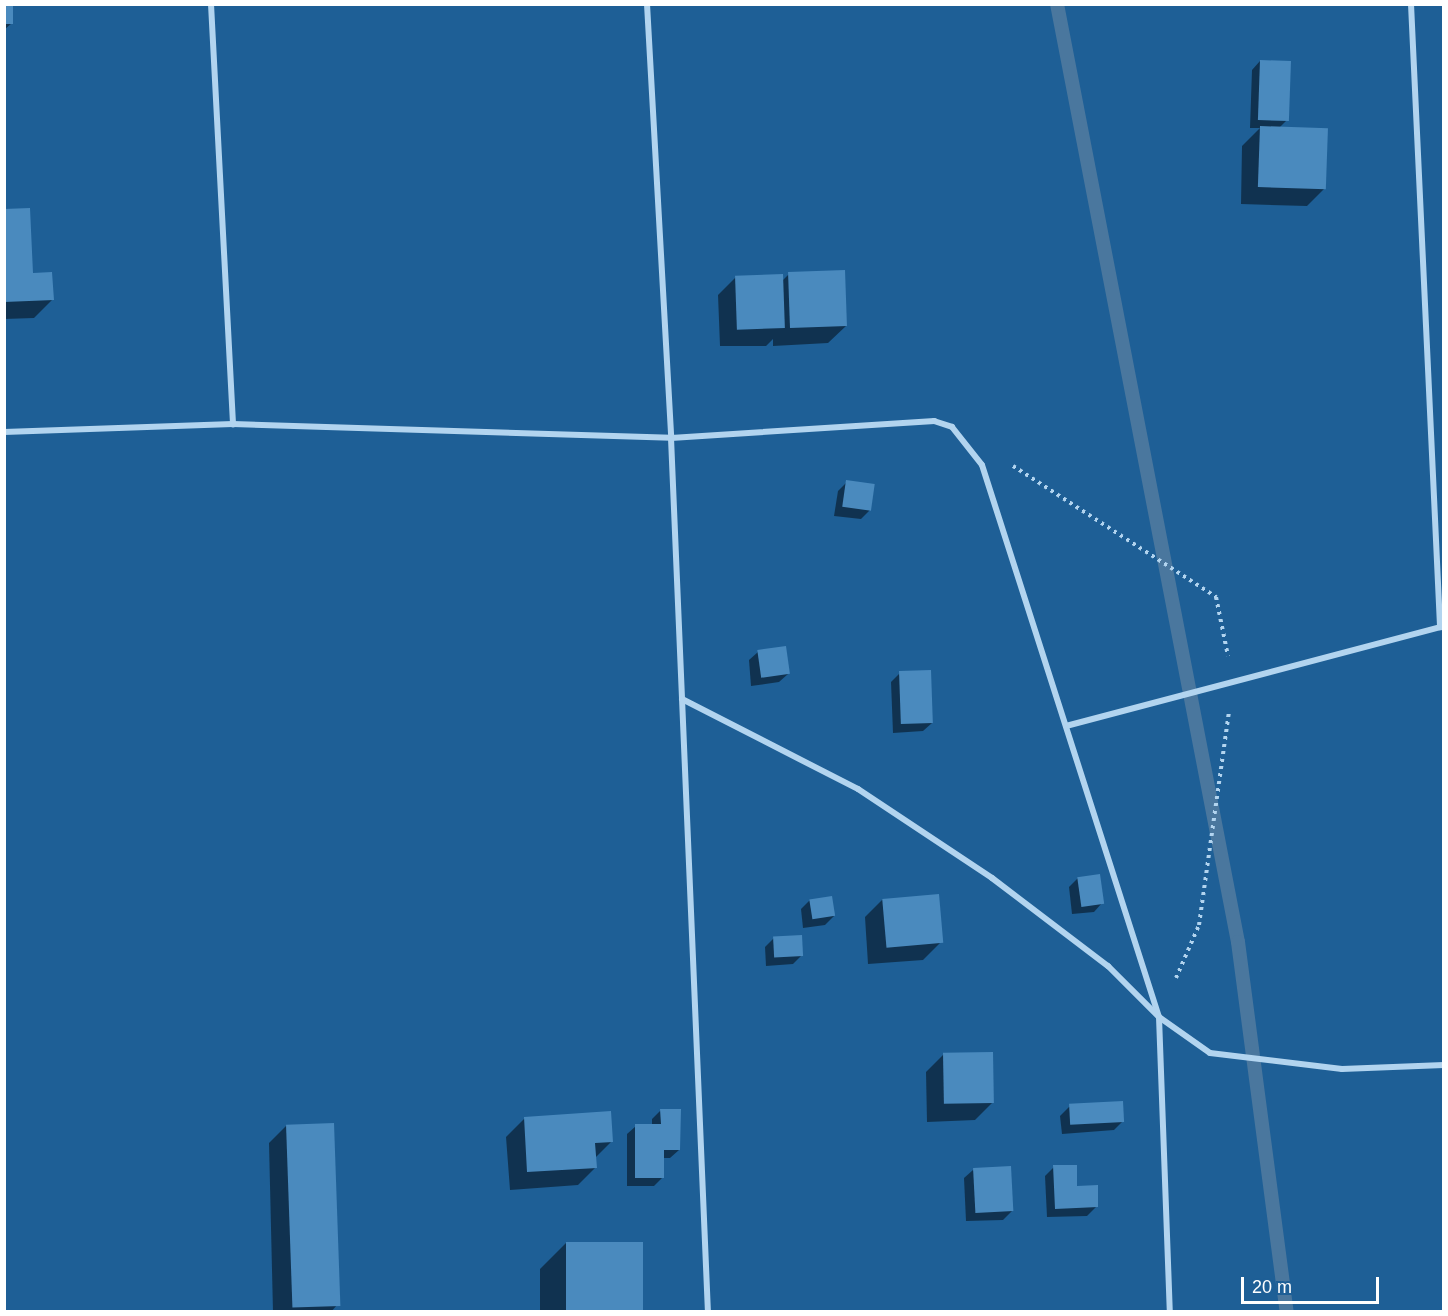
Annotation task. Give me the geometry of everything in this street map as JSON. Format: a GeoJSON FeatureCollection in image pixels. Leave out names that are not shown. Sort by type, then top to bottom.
{"type":"FeatureCollection","features":[{"type":"Feature","properties":{"kind":"street"},"geometry":{"type":"LineString","coordinates":[[211,4],[233,424]]}},
{"type":"Feature","properties":{"kind":"street"},"geometry":{"type":"LineString","coordinates":[[647,4],[671,438],[708,1311]]}},
{"type":"Feature","properties":{"kind":"street"},"geometry":{"type":"LineString","coordinates":[[1066,726],[1442,627],[1411,4]]}},
{"type":"Feature","properties":{"kind":"street"},"geometry":{"type":"LineString","coordinates":[[4,432],[233,424],[671,438],[934,421],[952,427],[982,465],[1159,1017],[1170,1311]]}},
{"type":"Feature","properties":{"kind":"street"},"geometry":{"type":"LineString","coordinates":[[682,699],[858,789],[992,878],[1108,966],[1159,1017],[1210,1053],[1342,1069],[1443,1065]]}},
{"type":"Feature","properties":{"kind":"building"},"geometry":{"type":"Polygon","coordinates":[[[4,4],[13,4],[13,24],[4,24],[4,4]]]}},
{"type":"Feature","properties":{"kind":"building"},"geometry":{"type":"Polygon","coordinates":[[[1260,60],[1291,61],[1289,121],[1258,120],[1260,60]]]}},
{"type":"Feature","properties":{"kind":"building"},"geometry":{"type":"Polygon","coordinates":[[[1260,126],[1328,128],[1326,189],[1258,187],[1260,126]]]}},
{"type":"Feature","properties":{"kind":"building"},"geometry":{"type":"Polygon","coordinates":[[[30,208],[33,273],[52,272],[54,300],[4,302],[4,209],[30,208]]]}},
{"type":"Feature","properties":{"kind":"building"},"geometry":{"type":"Polygon","coordinates":[[[845,270],[847,326],[790,328],[788,272],[845,270]]]}},
{"type":"Feature","properties":{"kind":"building"},"geometry":{"type":"Polygon","coordinates":[[[783,274],[785,328],[737,330],[735,276],[783,274]]]}},
{"type":"Feature","properties":{"kind":"building"},"geometry":{"type":"Polygon","coordinates":[[[846,480],[875,484],[871,511],[842,507],[846,480]]]}},
{"type":"Feature","properties":{"kind":"building"},"geometry":{"type":"Polygon","coordinates":[[[786,646],[790,674],[761,678],[757,650],[786,646]]]}},
{"type":"Feature","properties":{"kind":"building"},"geometry":{"type":"Polygon","coordinates":[[[931,670],[933,723],[901,724],[899,671],[931,670]]]}},
{"type":"Feature","properties":{"kind":"building"},"geometry":{"type":"Polygon","coordinates":[[[1100,874],[1104,904],[1081,907],[1077,877],[1100,874]]]}},
{"type":"Feature","properties":{"kind":"building"},"geometry":{"type":"Polygon","coordinates":[[[939,894],[943,943],[886,948],[882,899],[939,894]]]}},
{"type":"Feature","properties":{"kind":"building"},"geometry":{"type":"Polygon","coordinates":[[[832,896],[835,916],[812,919],[809,900],[832,896]]]}},
{"type":"Feature","properties":{"kind":"building"},"geometry":{"type":"Polygon","coordinates":[[[802,935],[803,956],[774,957],[773,937],[802,935]]]}},
{"type":"Feature","properties":{"kind":"building"},"geometry":{"type":"Polygon","coordinates":[[[993,1052],[994,1103],[944,1104],[943,1053],[993,1052]]]}},
{"type":"Feature","properties":{"kind":"building"},"geometry":{"type":"Polygon","coordinates":[[[1123,1101],[1124,1122],[1070,1125],[1069,1104],[1123,1101]]]}},
{"type":"Feature","properties":{"kind":"building"},"geometry":{"type":"Polygon","coordinates":[[[660,1109],[681,1109],[680,1150],[664,1150],[664,1178],[635,1178],[635,1124],[661,1124],[660,1109]]]}},
{"type":"Feature","properties":{"kind":"building"},"geometry":{"type":"Polygon","coordinates":[[[611,1111],[613,1142],[595,1143],[597,1168],[527,1172],[524,1117],[611,1111]]]}},
{"type":"Feature","properties":{"kind":"building"},"geometry":{"type":"Polygon","coordinates":[[[334,1123],[340,1306],[292,1308],[286,1125],[334,1123]]]}},
{"type":"Feature","properties":{"kind":"building"},"geometry":{"type":"Polygon","coordinates":[[[1053,1165],[1077,1165],[1077,1186],[1098,1185],[1098,1207],[1055,1209],[1053,1165]]]}},
{"type":"Feature","properties":{"kind":"building"},"geometry":{"type":"Polygon","coordinates":[[[1011,1166],[1013,1211],[975,1213],[973,1168],[1011,1166]]]}},
{"type":"Feature","properties":{"kind":"building"},"geometry":{"type":"Polygon","coordinates":[[[566,1242],[643,1242],[643,1312],[566,1312],[566,1242]]]}},
{"type":"Feature","properties":{"kind":"waterway"},"geometry":{"type":"LineString","coordinates":[[1057,4],[1238,942],[1287,1312]]}}]}
